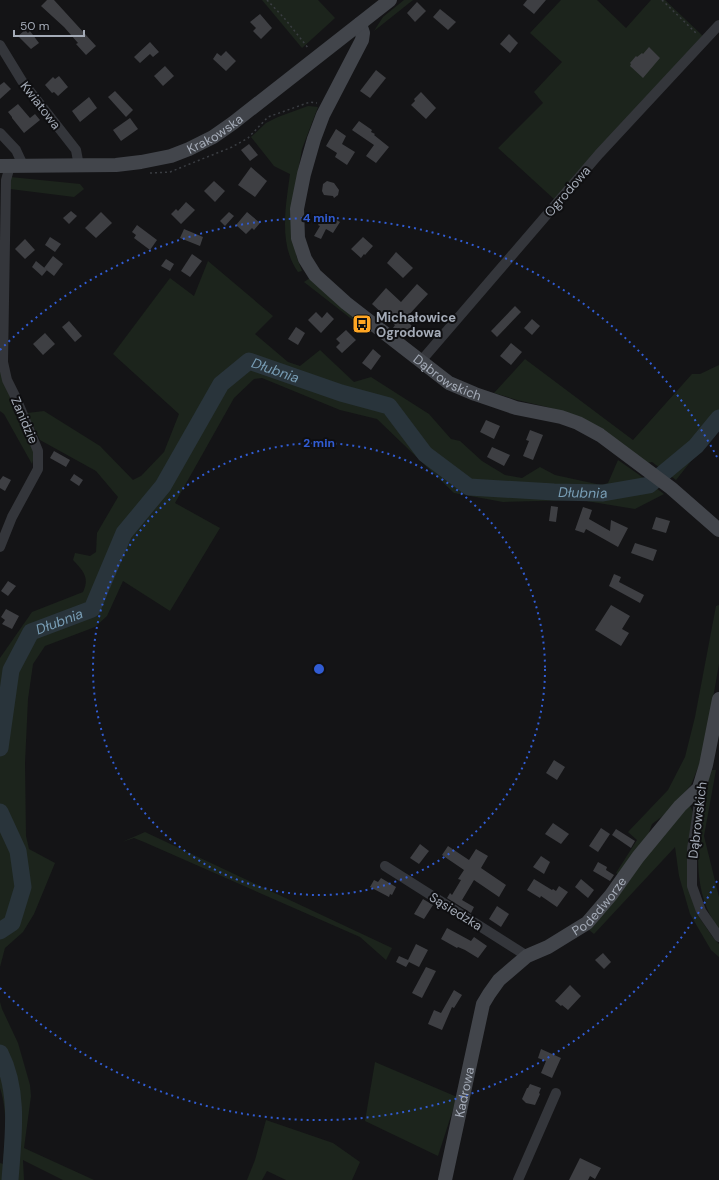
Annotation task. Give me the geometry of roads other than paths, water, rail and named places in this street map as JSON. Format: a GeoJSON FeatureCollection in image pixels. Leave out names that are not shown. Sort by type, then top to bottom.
{"type":"FeatureCollection","features":[{"type":"Feature","properties":{"kind":"street","name":"Krakowska"},"geometry":{"type":"LineString","coordinates":[[11,165],[116,165],[141,162],[179,153],[213,137],[233,123],[390,0]]}},
{"type":"Feature","properties":{"kind":"street","name":"Dąbrowskich"},"geometry":{"type":"LineString","coordinates":[[360,24],[363,33],[362,40],[327,106],[314,139],[304,174],[297,209],[298,238],[304,259],[315,275],[346,303],[449,383],[475,394],[516,408],[561,416],[578,423],[600,435],[646,469],[671,488],[719,530]]}},
{"type":"Feature","properties":{"kind":"street","name":"Ogrodowa"},"geometry":{"type":"LineString","coordinates":[[421,361],[599,154],[719,25]]}},
{"type":"Feature","properties":{"kind":"street","name":"Kwiatowa"},"geometry":{"type":"LineString","coordinates":[[0,45],[22,81],[76,150],[79,166]]}},
{"type":"Feature","properties":{"kind":"street"},"geometry":{"type":"LineString","coordinates":[[0,133],[16,150],[11,165]]}},
{"type":"Feature","properties":{"kind":"street","name":"Zanidzie"},"geometry":{"type":"LineString","coordinates":[[0,547],[12,517],[38,469],[38,451],[7,380],[3,362],[6,180],[11,165]]}},
{"type":"Feature","properties":{"kind":"street","name":"Dąbrowskich"},"geometry":{"type":"LineString","coordinates":[[719,699],[706,765],[699,788],[698,810],[692,849],[692,886],[701,911],[719,937]]}},
{"type":"Feature","properties":{"kind":"street","name":"Podedworze"},"geometry":{"type":"LineString","coordinates":[[483,1004],[499,980],[527,956],[548,947],[587,923],[611,895],[638,857],[680,806],[699,788]]}},
{"type":"Feature","properties":{"kind":"street","name":"Sąsiedzka"},"geometry":{"type":"LineString","coordinates":[[385,866],[527,956]]}},
{"type":"Feature","properties":{"kind":"street","name":"Kadrowa"},"geometry":{"type":"LineString","coordinates":[[445,1180],[483,1004]]}},
{"type":"Feature","properties":{"kind":"street"},"geometry":{"type":"LineString","coordinates":[[518,1180],[556,1093]]}},
{"type":"Feature","properties":{"kind":"waterway","name":"Dłubnia"},"geometry":{"type":"LineString","coordinates":[[0,748],[11,670],[31,632],[92,609],[124,533],[163,486],[221,384],[249,361],[341,393],[389,406],[425,454],[469,487],[603,493],[649,485],[696,446],[719,418]]}},
{"type":"Feature","properties":{"kind":"waterway","name":"Dłubnia"},"geometry":{"type":"LineString","coordinates":[[0,812],[18,851],[23,887],[12,923],[0,931]]}},
{"type":"Feature","properties":{"kind":"waterway","name":"Dłubnia"},"geometry":{"type":"LineString","coordinates":[[0,1053],[6,1068],[13,1099],[14,1115],[10,1180]]}},
{"type":"Feature","properties":{"kind":"place","name":"Michałowice Ogrodowa"},"geometry":{"type":"Point","coordinates":[362,324]}}]}
